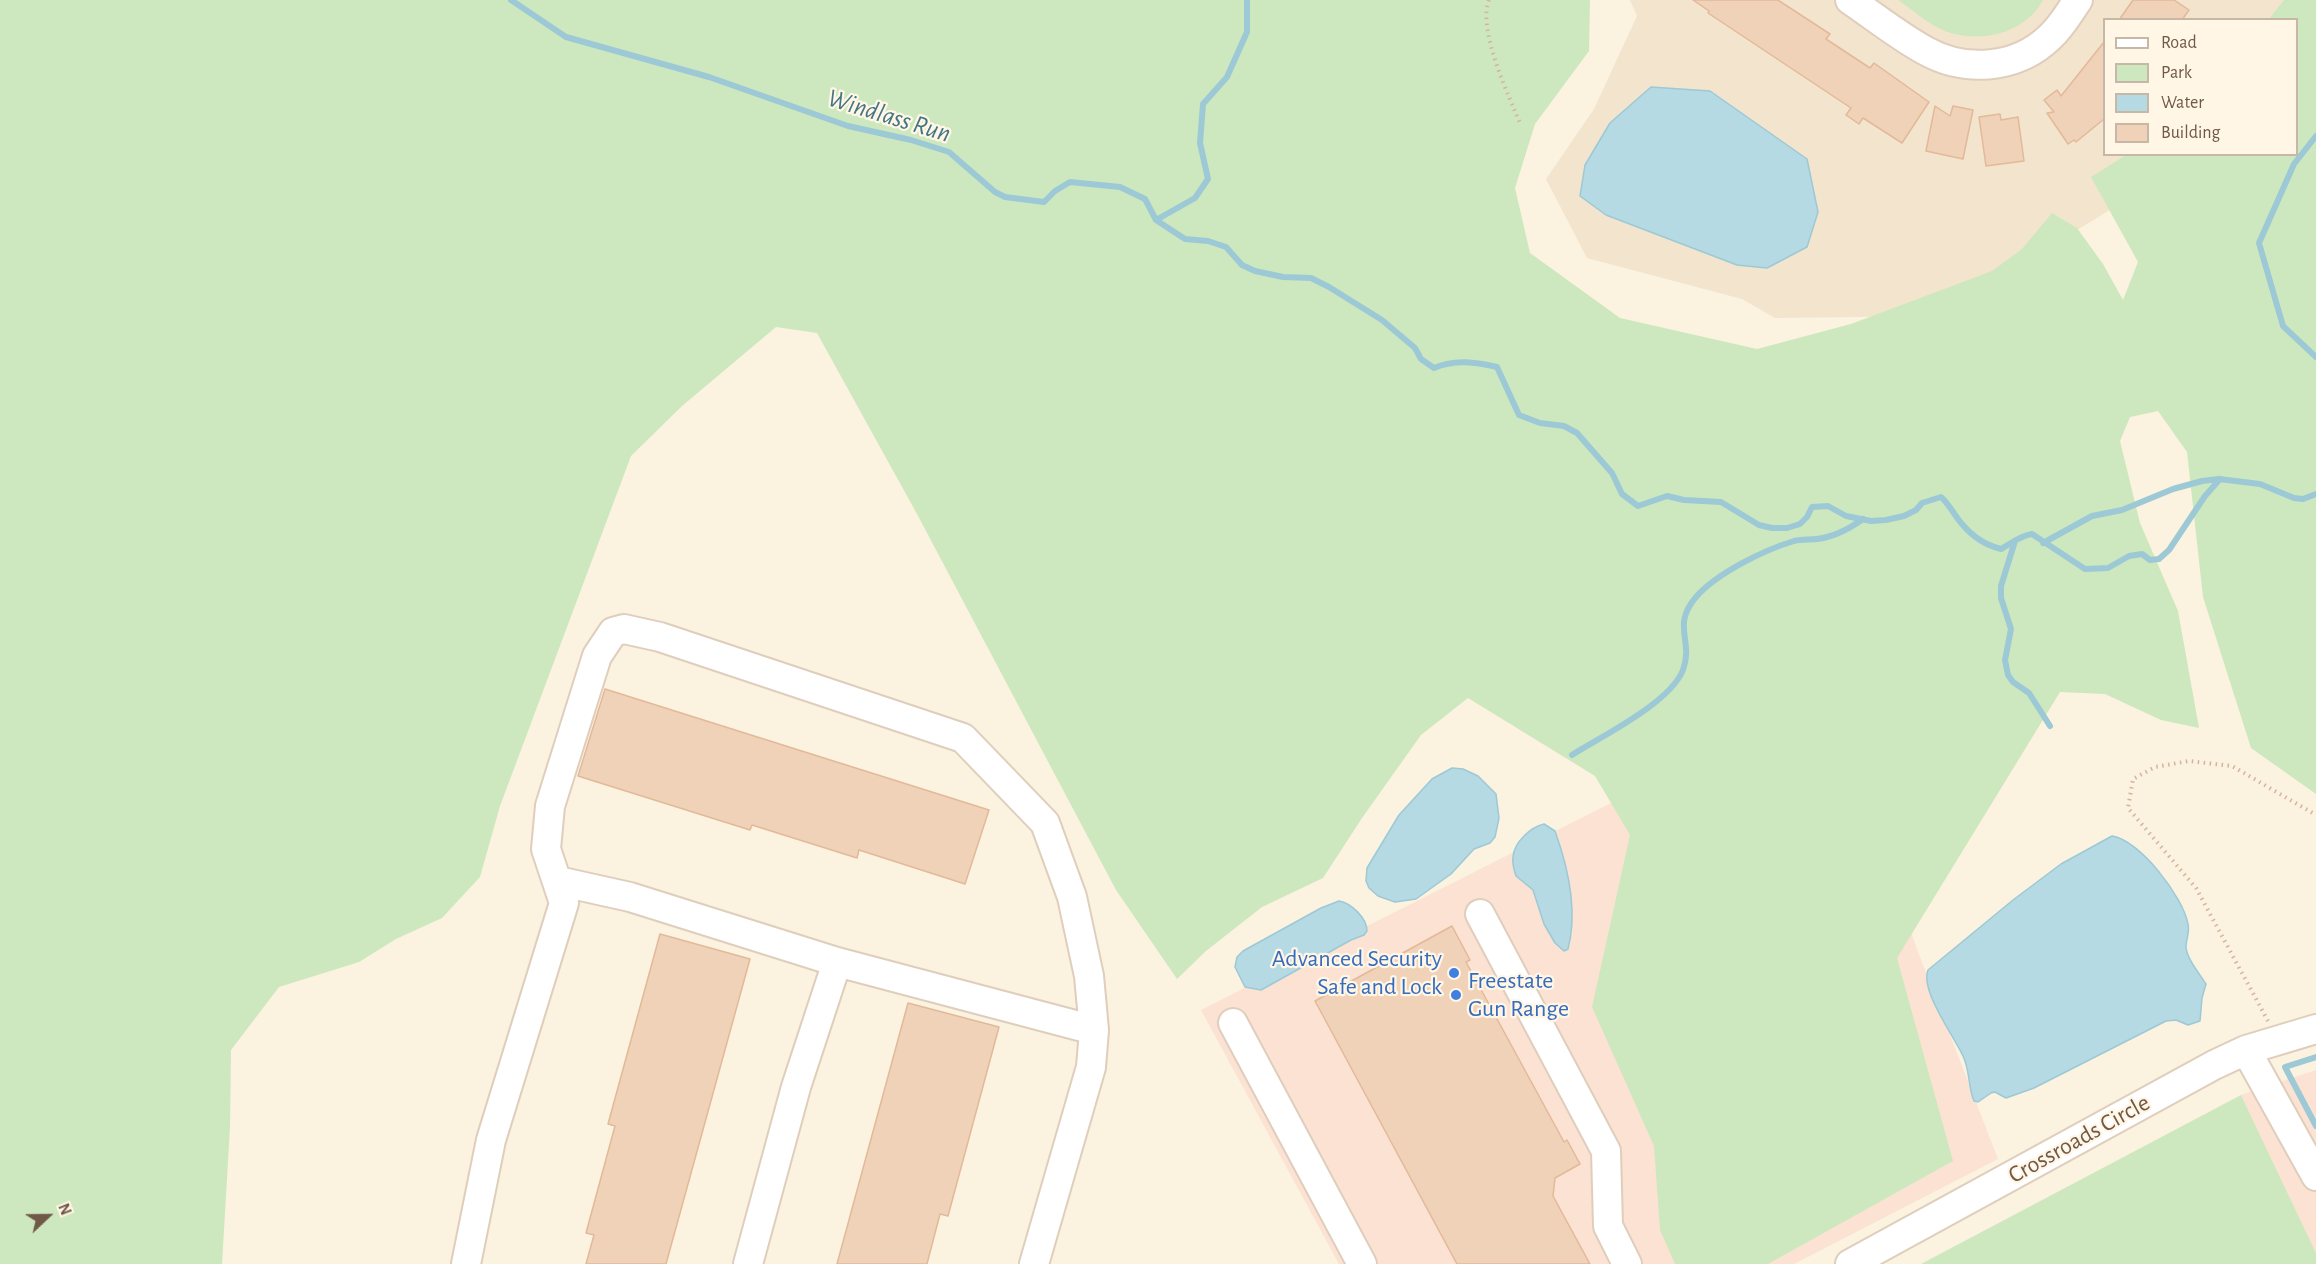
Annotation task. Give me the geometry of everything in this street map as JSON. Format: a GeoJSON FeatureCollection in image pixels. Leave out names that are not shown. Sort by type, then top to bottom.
{"type":"FeatureCollection","features":[{"type":"Feature","properties":{"kind":"street"},"geometry":{"type":"LineString","coordinates":[[1850,0],[1926,51],[1946,60],[1968,65],[1986,65],[2004,62],[2038,47],[2061,26],[2078,0]]}},
{"type":"Feature","properties":{"kind":"street"},"geometry":{"type":"LineString","coordinates":[[466,1264],[491,1140],[564,903],[546,849],[550,806],[597,656],[613,632],[624,629],[660,637],[963,738],[1045,823],[1072,897],[1089,976],[1094,1030],[1091,1067],[1034,1264]]}},
{"type":"Feature","properties":{"kind":"street"},"geometry":{"type":"LineString","coordinates":[[558,881],[630,897],[837,962],[1094,1030]]}},
{"type":"Feature","properties":{"kind":"street"},"geometry":{"type":"LineString","coordinates":[[1480,914],[1606,1151],[1608,1226],[1627,1264]]}},
{"type":"Feature","properties":{"kind":"street"},"geometry":{"type":"LineString","coordinates":[[748,1264],[796,1087],[837,962]]}},
{"type":"Feature","properties":{"kind":"street"},"geometry":{"type":"LineString","coordinates":[[1233,1023],[1362,1264]]}},
{"type":"Feature","properties":{"kind":"street","name":"Crossroads Circle"},"geometry":{"type":"LineString","coordinates":[[1850,1264],[2246,1050],[2316,1029]]}},
{"type":"Feature","properties":{"kind":"street"},"geometry":{"type":"LineString","coordinates":[[2246,1050],[2316,1176]]}},
{"type":"Feature","properties":{"kind":"path"},"geometry":{"type":"LineString","coordinates":[[1489,0],[1486,7],[1491,48],[1521,125]]}},
{"type":"Feature","properties":{"kind":"path"},"geometry":{"type":"LineString","coordinates":[[2278,1040],[2196,888],[2128,808],[2133,779],[2155,767],[2189,761],[2232,765],[2316,815]]}},
{"type":"Feature","properties":{"kind":"shaded area"},"geometry":{"type":"Polygon","coordinates":[[[1630,0],[2310,0],[2298,18],[2103,18],[2103,156],[2198,156],[1936,316],[1775,318],[1742,299],[1587,258],[1546,179],[1594,109],[1637,16],[1630,0]]]}},
{"type":"Feature","properties":{"kind":"shaded area"},"geometry":{"type":"Polygon","coordinates":[[[1819,698],[1852,766],[1918,952],[1998,1159],[1794,1264],[1339,1264],[1201,1010],[1819,698]]]}},
{"type":"Feature","properties":{"kind":"shaded area"},"geometry":{"type":"Polygon","coordinates":[[[2316,1070],[2316,1254],[2241,1095],[2316,1070]]]}},
{"type":"Feature","properties":{"kind":"green space"},"geometry":{"type":"Polygon","coordinates":[[[0,0],[1590,0],[1589,51],[1535,124],[1515,188],[1530,253],[1620,318],[1757,349],[1851,324],[1992,271],[2022,249],[2052,213],[2077,228],[2103,264],[2123,300],[2138,262],[2091,177],[2124,156],[2298,156],[2298,18],[2270,18],[2284,0],[2316,0],[2316,794],[2251,748],[2203,597],[2187,452],[2158,411],[2130,417],[2120,441],[2140,523],[2178,611],[2199,728],[2161,720],[2105,694],[2060,692],[1897,958],[1953,1161],[1768,1264],[1675,1264],[1660,1230],[1654,1146],[1592,1007],[1630,835],[1595,776],[1468,698],[1421,735],[1323,878],[1262,907],[1206,951],[1177,979],[1116,890],[917,514],[817,333],[776,327],[682,406],[631,456],[500,806],[480,877],[442,918],[396,939],[359,962],[279,987],[231,1050],[230,1127],[222,1264],[0,1264],[0,0]]]}},
{"type":"Feature","properties":{"kind":"green space"},"geometry":{"type":"Polygon","coordinates":[[[1898,0],[2043,0],[2035,12],[2013,28],[1986,36],[1972,36],[1945,31],[1898,0]]]}},
{"type":"Feature","properties":{"kind":"green space"},"geometry":{"type":"Polygon","coordinates":[[[2241,1095],[2316,1253],[2316,1264],[1921,1264],[2241,1095]]]}},
{"type":"Feature","properties":{"kind":"water"},"geometry":{"type":"Polygon","coordinates":[[[1651,87],[1710,91],[1807,159],[1818,212],[1807,247],[1767,268],[1737,265],[1606,215],[1580,196],[1585,165],[1610,123],[1651,87]]]}},
{"type":"Feature","properties":{"kind":"water"},"geometry":{"type":"Polygon","coordinates":[[[1452,768],[1463,769],[1478,776],[1496,794],[1499,818],[1495,837],[1490,843],[1474,849],[1451,874],[1416,899],[1395,902],[1378,896],[1369,888],[1366,881],[1367,868],[1399,815],[1432,779],[1452,768]]]}},
{"type":"Feature","properties":{"kind":"water"},"geometry":{"type":"Polygon","coordinates":[[[1544,824],[1555,831],[1570,889],[1571,934],[1568,949],[1564,951],[1555,943],[1544,924],[1533,890],[1516,876],[1513,864],[1516,846],[1529,832],[1544,824]]]}},
{"type":"Feature","properties":{"kind":"water"},"geometry":{"type":"Polygon","coordinates":[[[2112,836],[2123,840],[2147,858],[2178,899],[2188,927],[2187,952],[2206,984],[2200,1021],[2188,1025],[2176,1020],[2166,1021],[2034,1088],[2006,1098],[1995,1092],[1978,1102],[1974,1101],[1965,1061],[1933,1001],[1927,979],[1928,970],[2061,864],[2112,836]]]}},
{"type":"Feature","properties":{"kind":"water"},"geometry":{"type":"Polygon","coordinates":[[[1339,901],[1344,902],[1361,916],[1367,931],[1364,935],[1261,990],[1245,987],[1235,967],[1237,957],[1243,951],[1321,908],[1339,901]]]}},
{"type":"Feature","properties":{"kind":"building"},"geometry":{"type":"Polygon","coordinates":[[[1693,0],[1778,0],[1830,34],[1826,39],[1870,68],[1874,63],[1929,102],[1902,143],[1863,118],[1859,124],[1846,115],[1851,108],[1708,13],[1709,11],[1693,0]]]}},
{"type":"Feature","properties":{"kind":"building"},"geometry":{"type":"Polygon","coordinates":[[[2133,0],[2174,0],[2189,10],[2183,18],[2120,18],[2133,0]]]}},
{"type":"Feature","properties":{"kind":"building"},"geometry":{"type":"Polygon","coordinates":[[[2103,43],[2103,120],[2076,142],[2074,140],[2068,144],[2047,113],[2054,112],[2044,100],[2057,90],[2061,96],[2103,43]]]}},
{"type":"Feature","properties":{"kind":"building"},"geometry":{"type":"Polygon","coordinates":[[[1935,106],[1950,116],[1953,106],[1973,110],[1963,159],[1926,151],[1935,106]]]}},
{"type":"Feature","properties":{"kind":"building"},"geometry":{"type":"Polygon","coordinates":[[[2000,114],[2001,120],[2018,117],[2024,161],[1986,166],[1979,117],[2000,114]]]}},
{"type":"Feature","properties":{"kind":"building"},"geometry":{"type":"Polygon","coordinates":[[[605,689],[989,810],[965,884],[859,850],[857,858],[752,825],[750,830],[578,776],[605,689]]]}},
{"type":"Feature","properties":{"kind":"building"},"geometry":{"type":"Polygon","coordinates":[[[1452,926],[1470,960],[1466,962],[1564,1142],[1567,1140],[1580,1164],[1555,1178],[1553,1196],[1590,1264],[1457,1264],[1315,1001],[1452,926]]]}},
{"type":"Feature","properties":{"kind":"building"},"geometry":{"type":"Polygon","coordinates":[[[660,934],[750,959],[666,1264],[586,1264],[594,1235],[586,1233],[615,1126],[608,1124],[660,934]]]}},
{"type":"Feature","properties":{"kind":"building"},"geometry":{"type":"Polygon","coordinates":[[[908,1003],[999,1027],[948,1216],[940,1214],[927,1264],[837,1264],[908,1003]]]}},
{"type":"Feature","properties":{"kind":"waterway","name":"Windlass Run"},"geometry":{"type":"LineString","coordinates":[[511,0],[566,37],[709,77],[848,126],[911,140],[949,152],[995,192],[1005,197],[1044,202],[1055,191],[1070,182],[1120,187],[1145,199],[1156,220],[1185,239],[1208,241],[1226,247],[1242,265],[1255,271],[1283,277],[1311,278],[1329,287],[1382,320],[1415,348],[1421,359],[1434,368],[1450,363],[1465,362],[1497,367],[1519,415],[1540,423],[1564,426],[1577,433],[1612,473],[1622,494],[1638,506],[1667,496],[1684,500],[1721,502],[1759,525],[1787,528],[1800,524],[1812,507],[1828,506],[1846,516],[1871,521],[1886,520],[1904,516],[1916,510],[1922,503],[1941,497],[1966,528],[1979,540],[1990,545],[2001,549],[2019,538],[2032,534],[2085,569],[2108,568],[2129,556],[2142,554],[2150,560],[2159,559],[2169,550],[2205,496],[2220,479]]}},
{"type":"Feature","properties":{"kind":"waterway"},"geometry":{"type":"LineString","coordinates":[[1156,220],[1195,198],[1208,179],[1200,143],[1203,104],[1227,77],[1247,32],[1247,0]]}},
{"type":"Feature","properties":{"kind":"waterway"},"geometry":{"type":"LineString","coordinates":[[2316,136],[2294,164],[2259,243],[2283,326],[2316,357]]}},
{"type":"Feature","properties":{"kind":"waterway","name":"Windlass Run"},"geometry":{"type":"LineString","coordinates":[[2043,543],[2092,516],[2122,510],[2173,489],[2202,481],[2219,479],[2260,484],[2294,498],[2303,499],[2316,494]]}},
{"type":"Feature","properties":{"kind":"waterway"},"geometry":{"type":"LineString","coordinates":[[1572,755],[1634,718],[1664,695],[1676,682],[1686,660],[1685,617],[1696,597],[1716,579],[1769,550],[1794,541],[1829,536],[1863,519]]}},
{"type":"Feature","properties":{"kind":"waterway"},"geometry":{"type":"LineString","coordinates":[[2015,541],[2001,586],[2001,598],[2011,629],[2005,660],[2008,675],[2013,682],[2029,693],[2050,726]]}},
{"type":"Feature","properties":{"kind":"waterway"},"geometry":{"type":"LineString","coordinates":[[2316,1057],[2285,1067],[2316,1126]]}},
{"type":"Feature","properties":{"kind":"place","name":"Advanced Security Safe and Lock"},"geometry":{"type":"Point","coordinates":[1454,973]}},
{"type":"Feature","properties":{"kind":"place","name":"Freestate Gun Range"},"geometry":{"type":"Point","coordinates":[1456,995]}}]}
